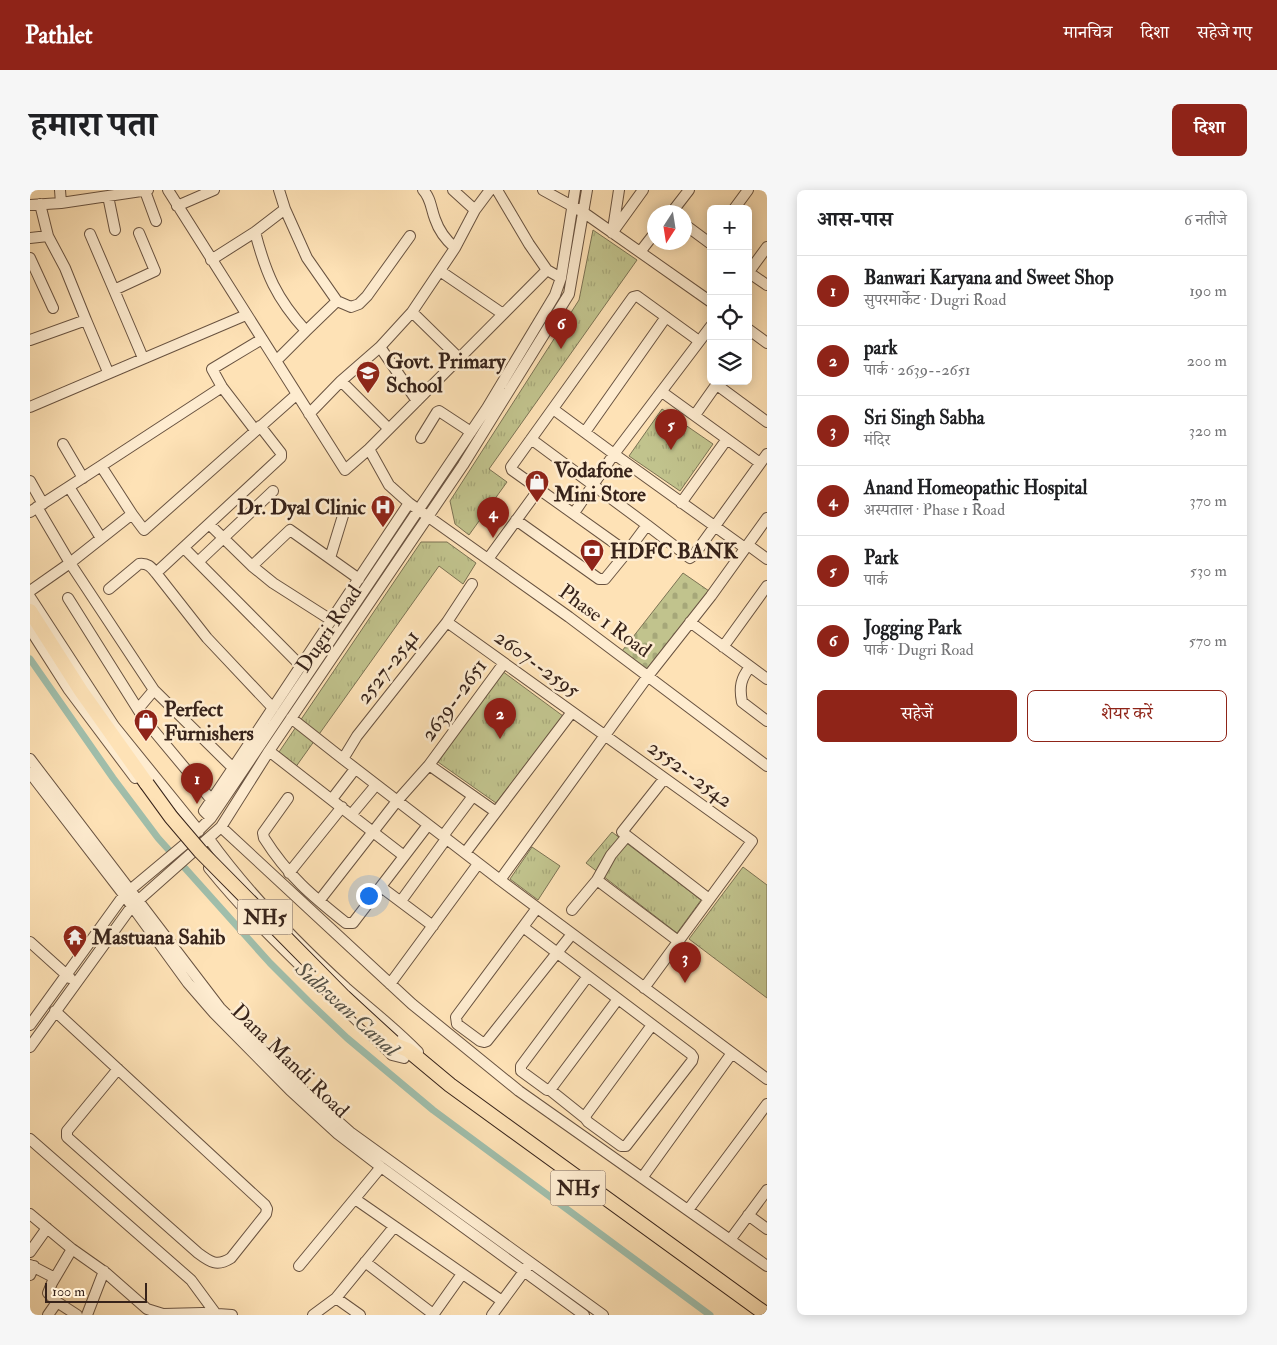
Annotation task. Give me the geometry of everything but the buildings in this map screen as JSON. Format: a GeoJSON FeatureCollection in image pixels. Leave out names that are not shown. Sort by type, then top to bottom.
{"type":"FeatureCollection","features":[{"type":"Feature","properties":{"kind":"highway","name":"NH5"},"geometry":{"type":"LineString","coordinates":[[30,612],[112,735],[171,817],[200,851],[344,997],[394,1044],[404,1058],[579,1189],[634,1226],[754,1315]]}},
{"type":"Feature","properties":{"kind":"highway","name":"NH5"},"geometry":{"type":"LineString","coordinates":[[394,1044],[408,1050],[450,1085],[766,1315]]}},
{"type":"Feature","properties":{"kind":"street"},"geometry":{"type":"LineString","coordinates":[[60,190],[61,203]]}},
{"type":"Feature","properties":{"kind":"street"},"geometry":{"type":"LineString","coordinates":[[168,190],[345,470],[369,449],[547,270]]}},
{"type":"Feature","properties":{"kind":"street"},"geometry":{"type":"LineString","coordinates":[[178,206],[214,190]]}},
{"type":"Feature","properties":{"kind":"street"},"geometry":{"type":"LineString","coordinates":[[279,190],[285,209],[307,258],[337,300],[351,307],[359,304],[367,296],[410,236]]}},
{"type":"Feature","properties":{"kind":"street"},"geometry":{"type":"LineString","coordinates":[[423,190],[429,199],[435,221],[445,238],[456,248]]}},
{"type":"Feature","properties":{"kind":"street"},"geometry":{"type":"LineString","coordinates":[[453,190],[475,210]]}},
{"type":"Feature","properties":{"kind":"street"},"geometry":{"type":"LineString","coordinates":[[309,414],[341,381],[380,347],[412,312],[456,248],[475,210],[490,190]]}},
{"type":"Feature","properties":{"kind":"street"},"geometry":{"type":"LineString","coordinates":[[496,190],[547,270],[561,278]]}},
{"type":"Feature","properties":{"kind":"street"},"geometry":{"type":"LineString","coordinates":[[542,190],[583,212],[707,299]]}},
{"type":"Feature","properties":{"kind":"street","name":"Dugri Road"},"geometry":{"type":"LineString","coordinates":[[30,1025],[127,892],[186,843],[211,818],[215,804],[471,432],[548,310],[555,295],[561,278],[576,190]]}},
{"type":"Feature","properties":{"kind":"street","name":"Dugri Road"},"geometry":{"type":"LineString","coordinates":[[30,1047],[135,903],[221,827],[291,718],[463,465],[564,305],[569,294],[587,190]]}},
{"type":"Feature","properties":{"kind":"street"},"geometry":{"type":"LineString","coordinates":[[612,232],[619,190]]}},
{"type":"Feature","properties":{"kind":"street"},"geometry":{"type":"LineString","coordinates":[[612,232],[642,190]]}},
{"type":"Feature","properties":{"kind":"street"},"geometry":{"type":"LineString","coordinates":[[677,205],[689,190]]}},
{"type":"Feature","properties":{"kind":"street"},"geometry":{"type":"LineString","coordinates":[[737,205],[748,190]]}},
{"type":"Feature","properties":{"kind":"street"},"geometry":{"type":"LineString","coordinates":[[108,372],[65,268],[48,236],[35,205],[61,203],[93,194],[108,196],[146,191],[156,222]]}},
{"type":"Feature","properties":{"kind":"street"},"geometry":{"type":"LineString","coordinates":[[108,196],[115,230]]}},
{"type":"Feature","properties":{"kind":"street"},"geometry":{"type":"LineString","coordinates":[[211,260],[255,232],[285,209]]}},
{"type":"Feature","properties":{"kind":"street"},"geometry":{"type":"LineString","coordinates":[[692,230],[707,240]]}},
{"type":"Feature","properties":{"kind":"street"},"geometry":{"type":"LineString","coordinates":[[255,232],[262,262],[269,279],[279,297],[306,331]]}},
{"type":"Feature","properties":{"kind":"street"},"geometry":{"type":"LineString","coordinates":[[90,234],[143,358]]}},
{"type":"Feature","properties":{"kind":"street"},"geometry":{"type":"LineString","coordinates":[[114,290],[156,271],[139,234]]}},
{"type":"Feature","properties":{"kind":"street"},"geometry":{"type":"LineString","coordinates":[[30,238],[48,236]]}},
{"type":"Feature","properties":{"kind":"street"},"geometry":{"type":"LineString","coordinates":[[640,252],[647,243]]}},
{"type":"Feature","properties":{"kind":"street"},"geometry":{"type":"LineString","coordinates":[[752,267],[767,247]]}},
{"type":"Feature","properties":{"kind":"street"},"geometry":{"type":"LineString","coordinates":[[30,258],[33,270],[53,308]]}},
{"type":"Feature","properties":{"kind":"street"},"geometry":{"type":"LineString","coordinates":[[440,271],[503,314]]}},
{"type":"Feature","properties":{"kind":"street"},"geometry":{"type":"LineString","coordinates":[[752,275],[767,285]]}},
{"type":"Feature","properties":{"kind":"street"},"geometry":{"type":"LineString","coordinates":[[627,552],[511,468],[633,297],[637,296],[699,341]]}},
{"type":"Feature","properties":{"kind":"street"},"geometry":{"type":"LineString","coordinates":[[276,362],[337,300]]}},
{"type":"Feature","properties":{"kind":"street"},"geometry":{"type":"LineString","coordinates":[[412,312],[459,358]]}},
{"type":"Feature","properties":{"kind":"street"},"geometry":{"type":"LineString","coordinates":[[30,407],[108,372],[246,315]]}},
{"type":"Feature","properties":{"kind":"street"},"geometry":{"type":"LineString","coordinates":[[585,432],[666,317]]}},
{"type":"Feature","properties":{"kind":"street"},"geometry":{"type":"LineString","coordinates":[[30,340],[86,320]]}},
{"type":"Feature","properties":{"kind":"street"},"geometry":{"type":"LineString","coordinates":[[574,513],[614,454],[707,331]]}},
{"type":"Feature","properties":{"kind":"street"},"geometry":{"type":"LineString","coordinates":[[752,336],[767,344]]}},
{"type":"Feature","properties":{"kind":"street"},"geometry":{"type":"LineString","coordinates":[[156,574],[281,457],[281,452],[257,428],[222,387],[213,371],[213,367],[262,340]]}},
{"type":"Feature","properties":{"kind":"street"},"geometry":{"type":"LineString","coordinates":[[380,347],[417,401]]}},
{"type":"Feature","properties":{"kind":"street"},"geometry":{"type":"LineString","coordinates":[[341,381],[389,429]]}},
{"type":"Feature","properties":{"kind":"street"},"geometry":{"type":"LineString","coordinates":[[695,415],[717,385]]}},
{"type":"Feature","properties":{"kind":"street"},"geometry":{"type":"LineString","coordinates":[[721,385],[767,422]]}},
{"type":"Feature","properties":{"kind":"street"},"geometry":{"type":"LineString","coordinates":[[37,507],[222,387]]}},
{"type":"Feature","properties":{"kind":"street"},"geometry":{"type":"LineString","coordinates":[[662,392],[760,463]]}},
{"type":"Feature","properties":{"kind":"street"},"geometry":{"type":"LineString","coordinates":[[101,466],[144,530],[296,394]]}},
{"type":"Feature","properties":{"kind":"street"},"geometry":{"type":"LineString","coordinates":[[553,409],[681,503],[767,559]]}},
{"type":"Feature","properties":{"kind":"street"},"geometry":{"type":"LineString","coordinates":[[421,438],[439,411],[471,432]]}},
{"type":"Feature","properties":{"kind":"street"},"geometry":{"type":"LineString","coordinates":[[681,503],[727,439]]}},
{"type":"Feature","properties":{"kind":"street"},"geometry":{"type":"LineString","coordinates":[[531,440],[593,484],[690,558],[767,454]]}},
{"type":"Feature","properties":{"kind":"street"},"geometry":{"type":"LineString","coordinates":[[63,444],[83,478]]}},
{"type":"Feature","properties":{"kind":"street","name":"Phase 1 Road"},"geometry":{"type":"LineString","coordinates":[[369,449],[390,485],[408,503],[419,509],[648,676],[767,766]]}},
{"type":"Feature","properties":{"kind":"street"},"geometry":{"type":"LineString","coordinates":[[30,481],[37,507],[70,563],[154,690],[233,768]]}},
{"type":"Feature","properties":{"kind":"street"},"geometry":{"type":"LineString","coordinates":[[69,487],[101,538]]}},
{"type":"Feature","properties":{"kind":"street"},"geometry":{"type":"LineString","coordinates":[[488,559],[539,489]]}},
{"type":"Feature","properties":{"kind":"street"},"geometry":{"type":"LineString","coordinates":[[198,562],[274,491]]}},
{"type":"Feature","properties":{"kind":"street"},"geometry":{"type":"LineString","coordinates":[[68,598],[144,719],[215,804],[233,768],[408,503]]}},
{"type":"Feature","properties":{"kind":"street"},"geometry":{"type":"LineString","coordinates":[[330,558],[345,509]]}},
{"type":"Feature","properties":{"kind":"street"},"geometry":{"type":"LineString","coordinates":[[30,591],[70,563],[132,514]]}},
{"type":"Feature","properties":{"kind":"street"},"geometry":{"type":"LineString","coordinates":[[500,880],[648,676],[767,518]]}},
{"type":"Feature","properties":{"kind":"street"},"geometry":{"type":"LineString","coordinates":[[516,520],[600,579],[605,579],[647,525]]}},
{"type":"Feature","properties":{"kind":"street"},"geometry":{"type":"LineString","coordinates":[[209,524],[252,566],[273,583],[331,620]]}},
{"type":"Feature","properties":{"kind":"street"},"geometry":{"type":"LineString","coordinates":[[252,566],[290,530],[359,579]]}},
{"type":"Feature","properties":{"kind":"street"},"geometry":{"type":"LineString","coordinates":[[184,548],[301,666]]}},
{"type":"Feature","properties":{"kind":"street"},"geometry":{"type":"LineString","coordinates":[[109,589],[139,564],[150,566],[207,638],[273,708]]}},
{"type":"Feature","properties":{"kind":"street","name":"2527-2541"},"geometry":{"type":"LineString","coordinates":[[343,759],[357,736],[447,622],[472,584]]}},
{"type":"Feature","properties":{"kind":"street"},"geometry":{"type":"LineString","coordinates":[[723,646],[767,586]]}},
{"type":"Feature","properties":{"kind":"street"},"geometry":{"type":"LineString","coordinates":[[30,598],[114,726],[199,831]]}},
{"type":"Feature","properties":{"kind":"street","name":"2607--2595"},"geometry":{"type":"LineString","coordinates":[[447,622],[606,736]]}},
{"type":"Feature","properties":{"kind":"street"},"geometry":{"type":"LineString","coordinates":[[690,622],[766,676]]}},
{"type":"Feature","properties":{"kind":"street"},"geometry":{"type":"LineString","coordinates":[[30,629],[92,722],[186,843],[226,890],[311,977],[392,1055],[404,1058]]}},
{"type":"Feature","properties":{"kind":"street","name":"2639--2651"},"geometry":{"type":"LineString","coordinates":[[496,812],[429,765],[504,663]]}},
{"type":"Feature","properties":{"kind":"street"},"geometry":{"type":"LineString","coordinates":[[750,666],[743,676],[740,690],[742,702],[767,721]]}},
{"type":"Feature","properties":{"kind":"street"},"geometry":{"type":"LineString","coordinates":[[138,708],[154,690]]}},
{"type":"Feature","properties":{"kind":"street"},"geometry":{"type":"LineString","coordinates":[[465,853],[572,712]]}},
{"type":"Feature","properties":{"kind":"street"},"geometry":{"type":"LineString","coordinates":[[291,718],[478,864],[767,1079]]}},
{"type":"Feature","properties":{"kind":"street","name":"2552--2542"},"geometry":{"type":"LineString","coordinates":[[606,736],[752,842],[709,899]]}},
{"type":"Feature","properties":{"kind":"street"},"geometry":{"type":"LineString","coordinates":[[269,752],[404,856]]}},
{"type":"Feature","properties":{"kind":"street"},"geometry":{"type":"LineString","coordinates":[[30,759],[127,892]]}},
{"type":"Feature","properties":{"kind":"street"},"geometry":{"type":"LineString","coordinates":[[319,901],[397,801],[429,765]]}},
{"type":"Feature","properties":{"kind":"street"},"geometry":{"type":"LineString","coordinates":[[332,799],[355,769]]}},
{"type":"Feature","properties":{"kind":"street","name":"Dana Mandi Road"},"geometry":{"type":"LineString","coordinates":[[30,773],[127,892],[188,983],[227,1027],[338,1134],[381,1168],[527,1267],[571,1311],[584,1315]]}},
{"type":"Feature","properties":{"kind":"street"},"geometry":{"type":"LineString","coordinates":[[572,910],[597,880],[611,855],[664,779]]}},
{"type":"Feature","properties":{"kind":"street"},"geometry":{"type":"LineString","coordinates":[[351,815],[376,785]]}},
{"type":"Feature","properties":{"kind":"street"},"geometry":{"type":"LineString","coordinates":[[401,901],[473,796]]}},
{"type":"Feature","properties":{"kind":"street"},"geometry":{"type":"LineString","coordinates":[[288,798],[263,833],[266,841],[289,873],[346,923],[352,924],[428,825]]}},
{"type":"Feature","properties":{"kind":"street"},"geometry":{"type":"LineString","coordinates":[[289,873],[342,807]]}},
{"type":"Feature","properties":{"kind":"street"},"geometry":{"type":"LineString","coordinates":[[221,827],[390,984],[510,1084],[767,1266]]}},
{"type":"Feature","properties":{"kind":"street"},"geometry":{"type":"LineString","coordinates":[[625,834],[709,899],[644,988]]}},
{"type":"Feature","properties":{"kind":"street"},"geometry":{"type":"LineString","coordinates":[[209,839],[236,875],[298,941],[411,1045],[424,1058],[424,1062]]}},
{"type":"Feature","properties":{"kind":"street"},"geometry":{"type":"LineString","coordinates":[[390,984],[478,864]]}},
{"type":"Feature","properties":{"kind":"street"},"geometry":{"type":"LineString","coordinates":[[597,880],[678,941]]}},
{"type":"Feature","properties":{"kind":"street"},"geometry":{"type":"LineString","coordinates":[[381,886],[433,926]]}},
{"type":"Feature","properties":{"kind":"street"},"geometry":{"type":"LineString","coordinates":[[135,903],[220,1008],[332,1117],[527,1267],[603,1315]]}},
{"type":"Feature","properties":{"kind":"street"},"geometry":{"type":"LineString","coordinates":[[448,1033],[456,1021],[456,1017],[537,908]]}},
{"type":"Feature","properties":{"kind":"street"},"geometry":{"type":"LineString","coordinates":[[520,1071],[547,1090],[550,1090],[621,1146],[626,1146],[692,1061],[693,1057],[523,927]]}},
{"type":"Feature","properties":{"kind":"street"},"geometry":{"type":"LineString","coordinates":[[456,1021],[457,1024],[480,1041],[487,1041],[572,934]]}},
{"type":"Feature","properties":{"kind":"street"},"geometry":{"type":"LineString","coordinates":[[30,942],[76,983]]}},
{"type":"Feature","properties":{"kind":"street"},"geometry":{"type":"LineString","coordinates":[[510,1084],[520,1071],[521,1066],[588,976]]}},
{"type":"Feature","properties":{"kind":"street"},"geometry":{"type":"LineString","coordinates":[[550,1090],[618,999]]}},
{"type":"Feature","properties":{"kind":"street"},"geometry":{"type":"LineString","coordinates":[[55,1011],[118,1069],[265,1205],[266,1214],[231,1258],[224,1262],[209,1261],[198,1253],[67,1137],[67,1131],[118,1069]]}},
{"type":"Feature","properties":{"kind":"street"},"geometry":{"type":"LineString","coordinates":[[585,1118],[590,1107],[652,1025]]}},
{"type":"Feature","properties":{"kind":"street"},"geometry":{"type":"LineString","coordinates":[[642,1178],[732,1053]]}},
{"type":"Feature","properties":{"kind":"street"},"geometry":{"type":"LineString","coordinates":[[688,1210],[767,1104]]}},
{"type":"Feature","properties":{"kind":"street"},"geometry":{"type":"LineString","coordinates":[[30,1139],[191,1280],[216,1314]]}},
{"type":"Feature","properties":{"kind":"street"},"geometry":{"type":"LineString","coordinates":[[299,1266],[381,1168]]}},
{"type":"Feature","properties":{"kind":"street"},"geometry":{"type":"LineString","coordinates":[[730,1240],[767,1190]]}},
{"type":"Feature","properties":{"kind":"street"},"geometry":{"type":"LineString","coordinates":[[355,1199],[502,1301]]}},
{"type":"Feature","properties":{"kind":"street"},"geometry":{"type":"LineString","coordinates":[[30,1214],[72,1249],[104,1271],[146,1312],[232,1315]]}},
{"type":"Feature","properties":{"kind":"street"},"geometry":{"type":"LineString","coordinates":[[748,1215],[767,1230]]}},
{"type":"Feature","properties":{"kind":"street"},"geometry":{"type":"LineString","coordinates":[[313,1315],[336,1298],[394,1227]]}},
{"type":"Feature","properties":{"kind":"street"},"geometry":{"type":"LineString","coordinates":[[30,1252],[47,1228]]}},
{"type":"Feature","properties":{"kind":"street"},"geometry":{"type":"LineString","coordinates":[[72,1249],[49,1288],[48,1294],[77,1315]]}},
{"type":"Feature","properties":{"kind":"street"},"geometry":{"type":"LineString","coordinates":[[365,1262],[433,1315],[462,1274]]}},
{"type":"Feature","properties":{"kind":"street"},"geometry":{"type":"LineString","coordinates":[[492,1315],[527,1267]]}},
{"type":"Feature","properties":{"kind":"street"},"geometry":{"type":"LineString","coordinates":[[31,1269],[55,1278]]}},
{"type":"Feature","properties":{"kind":"street"},"geometry":{"type":"LineString","coordinates":[[87,1315],[104,1271]]}},
{"type":"Feature","properties":{"kind":"street"},"geometry":{"type":"LineString","coordinates":[[336,1298],[360,1315]]}},
{"type":"Feature","properties":{"kind":"street"},"geometry":{"type":"LineString","coordinates":[[48,1315],[57,1302]]}},
{"type":"Feature","properties":{"kind":"green space"},"geometry":{"type":"Polygon","coordinates":[[[593,230],[637,260],[489,469],[507,482],[469,535],[455,524],[450,501],[579,300],[593,230]]]}},
{"type":"Feature","properties":{"kind":"green space"},"geometry":{"type":"Polygon","coordinates":[[[662,409],[713,444],[680,491],[629,456],[662,409]]]}},
{"type":"Feature","properties":{"kind":"green space"},"geometry":{"type":"Polygon","coordinates":[[[421,542],[447,542],[476,563],[463,584],[439,566],[295,768],[277,755],[421,542]]]}},
{"type":"Feature","properties":{"kind":"green space"},"geometry":{"type":"Polygon","coordinates":[[[683,573],[709,591],[649,671],[622,651],[683,573]]]}},
{"type":"Feature","properties":{"kind":"green space"},"geometry":{"type":"Polygon","coordinates":[[[502,671],[563,716],[496,803],[438,762],[502,671]]]}},
{"type":"Feature","properties":{"kind":"green space"},"geometry":{"type":"Polygon","coordinates":[[[612,832],[701,900],[677,933],[586,863],[612,832]]]}},
{"type":"Feature","properties":{"kind":"green space"},"geometry":{"type":"Polygon","coordinates":[[[532,847],[560,866],[538,900],[510,879],[532,847]]]}},
{"type":"Feature","properties":{"kind":"green space"},"geometry":{"type":"Polygon","coordinates":[[[743,867],[767,885],[767,998],[689,939],[743,867]]]}},
{"type":"Feature","properties":{"kind":"waterway","name":"Sidhwan Canal"},"geometry":{"type":"LineString","coordinates":[[30,659],[113,778],[158,838],[270,963],[308,1001],[347,1038],[433,1110],[710,1315]]}},
{"type":"Feature","properties":{"kind":"place","name":"Jogging Park"},"geometry":{"type":"Point","coordinates":[561,349]}},
{"type":"Feature","properties":{"kind":"place","name":"Govt. Primary School"},"geometry":{"type":"Point","coordinates":[368,394]}},
{"type":"Feature","properties":{"kind":"place","name":"Park"},"geometry":{"type":"Point","coordinates":[671,450]}},
{"type":"Feature","properties":{"kind":"place","name":"Vodafone Mini Store"},"geometry":{"type":"Point","coordinates":[537,503]}},
{"type":"Feature","properties":{"kind":"place","name":"Dr. Dyal Clinic"},"geometry":{"type":"Point","coordinates":[383,528]}},
{"type":"Feature","properties":{"kind":"place","name":"Anand Homeopathic Hospital"},"geometry":{"type":"Point","coordinates":[493,538]}},
{"type":"Feature","properties":{"kind":"place","name":"HDFC BANK"},"geometry":{"type":"Point","coordinates":[592,572]}},
{"type":"Feature","properties":{"kind":"place","name":"park"},"geometry":{"type":"Point","coordinates":[500,739]}},
{"type":"Feature","properties":{"kind":"place","name":"Perfect Furnishers"},"geometry":{"type":"Point","coordinates":[146,742]}},
{"type":"Feature","properties":{"kind":"place","name":"Banwari Karyana and Sweet Shop"},"geometry":{"type":"Point","coordinates":[197,804]}},
{"type":"Feature","properties":{"kind":"place","name":"Mastuana Sahib"},"geometry":{"type":"Point","coordinates":[75,958]}},
{"type":"Feature","properties":{"kind":"place","name":"Sri Singh Sabha"},"geometry":{"type":"Point","coordinates":[685,983]}}]}
